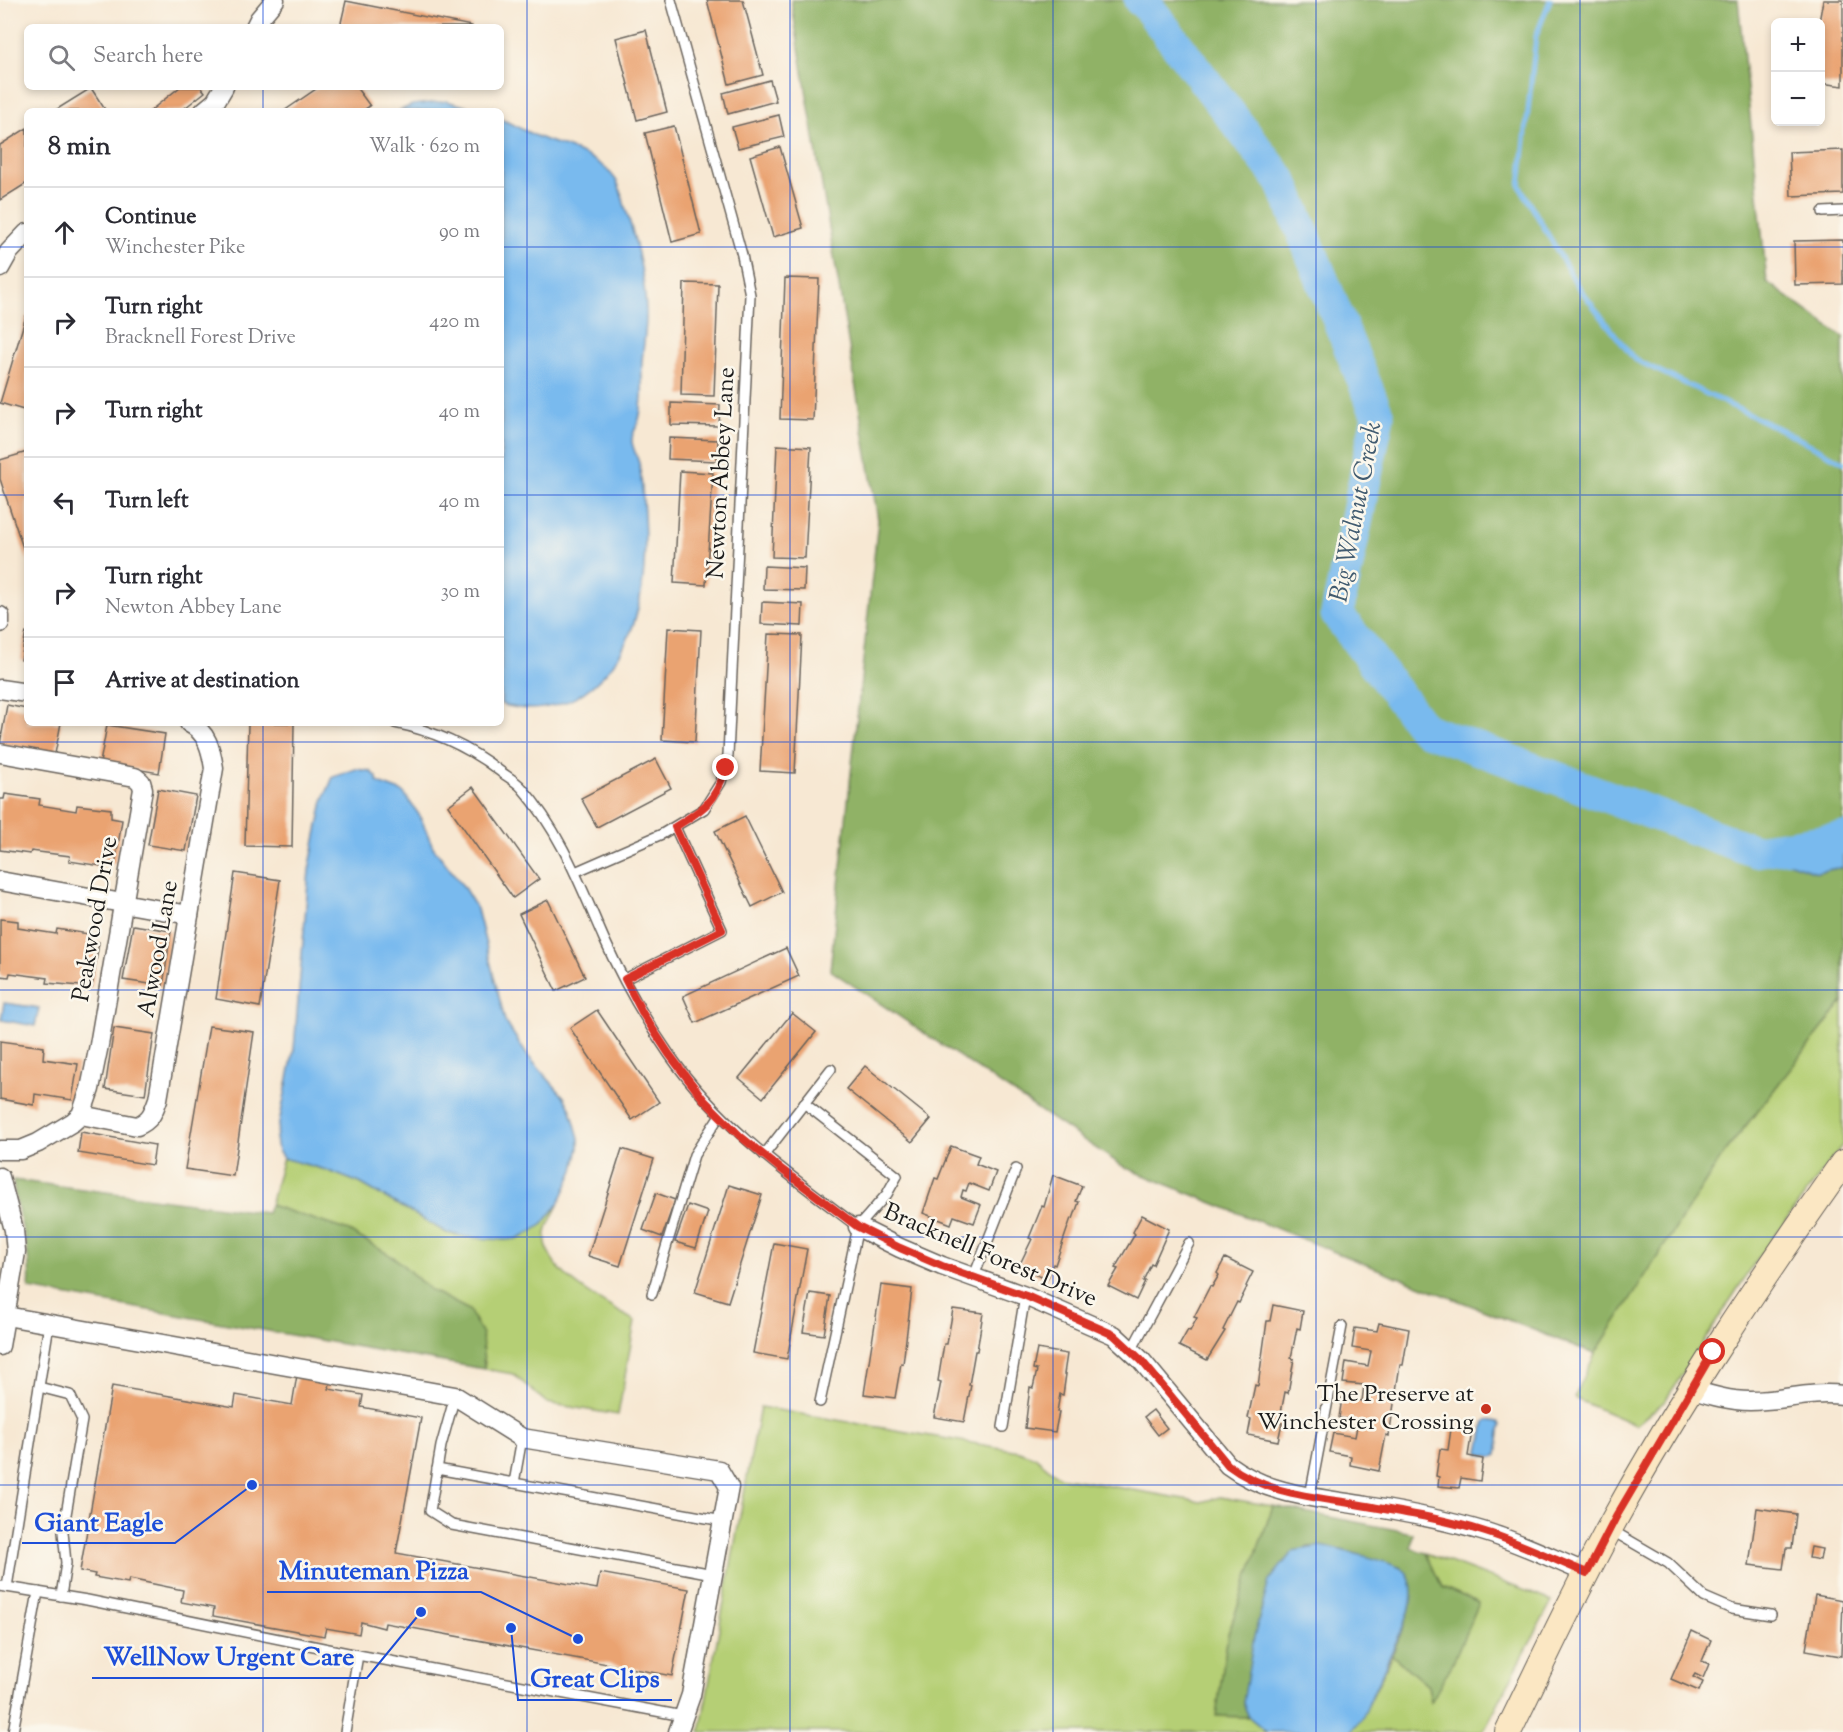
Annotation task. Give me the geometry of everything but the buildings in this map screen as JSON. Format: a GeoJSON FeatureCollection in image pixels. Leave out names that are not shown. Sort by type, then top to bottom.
{"type":"FeatureCollection","features":[{"type":"Feature","properties":{"kind":"main road"},"geometry":{"type":"LineString","coordinates":[[1508,1732],[1609,1529],[1690,1389],[1774,1260],[1843,1163]]}},
{"type":"Feature","properties":{"kind":"street"},"geometry":{"type":"LineString","coordinates":[[257,24],[275,0]]}},
{"type":"Feature","properties":{"kind":"street"},"geometry":{"type":"LineString","coordinates":[[208,108],[215,102],[222,90]]}},
{"type":"Feature","properties":{"kind":"street"},"geometry":{"type":"LineString","coordinates":[[0,268],[5,249],[24,235]]}},
{"type":"Feature","properties":{"kind":"street"},"geometry":{"type":"LineString","coordinates":[[0,616],[0,623]]}},
{"type":"Feature","properties":{"kind":"street"},"geometry":{"type":"LineString","coordinates":[[0,689],[24,693]]}},
{"type":"Feature","properties":{"kind":"street","name":"Alwood Lane"},"geometry":{"type":"LineString","coordinates":[[81,1115],[137,1126],[145,1123],[152,1116],[158,1099],[214,768],[212,750],[198,726]]}},
{"type":"Feature","properties":{"kind":"street","name":"Peakwood Drive"},"geometry":{"type":"LineString","coordinates":[[0,753],[135,777],[141,782],[143,789],[99,1045],[90,1089],[81,1115]]}},
{"type":"Feature","properties":{"kind":"street"},"geometry":{"type":"LineString","coordinates":[[0,881],[189,915]]}},
{"type":"Feature","properties":{"kind":"street"},"geometry":{"type":"LineString","coordinates":[[0,1150],[21,1150],[38,1143],[81,1115]]}},
{"type":"Feature","properties":{"kind":"street"},"geometry":{"type":"LineString","coordinates":[[0,1177],[16,1240],[15,1264],[0,1346]]}},
{"type":"Feature","properties":{"kind":"street","name":"Bracknell Forest Drive"},"geometry":{"type":"LineString","coordinates":[[858,1227],[910,1253],[1026,1296],[1114,1335],[1131,1351],[1228,1465],[1256,1483],[1481,1530],[1587,1573]]}},
{"type":"Feature","properties":{"kind":"street"},"geometry":{"type":"LineString","coordinates":[[6,1316],[455,1395],[522,1438],[719,1470],[729,1487],[691,1695],[681,1724]]}},
{"type":"Feature","properties":{"kind":"street"},"geometry":{"type":"LineString","coordinates":[[1690,1389],[1728,1399],[1751,1401],[1822,1393],[1843,1395]]}},
{"type":"Feature","properties":{"kind":"lane","name":"Newton Abbey Lane"},"geometry":{"type":"LineString","coordinates":[[575,872],[663,834],[704,809],[722,782],[728,754],[750,295],[671,0]]}},
{"type":"Feature","properties":{"kind":"lane"},"geometry":{"type":"LineString","coordinates":[[1823,212],[1843,212]]}},
{"type":"Feature","properties":{"kind":"lane","name":"Bracknell Forest Drive"},"geometry":{"type":"LineString","coordinates":[[405,726],[446,738],[485,759],[521,787],[543,816],[575,872],[605,942],[643,1014],[669,1054],[704,1100],[764,1155],[858,1227]]}},
{"type":"Feature","properties":{"kind":"lane"},"geometry":{"type":"LineString","coordinates":[[625,979],[722,930],[675,827]]}},
{"type":"Feature","properties":{"kind":"lane"},"geometry":{"type":"LineString","coordinates":[[764,1155],[831,1069]]}},
{"type":"Feature","properties":{"kind":"lane"},"geometry":{"type":"LineString","coordinates":[[804,1103],[897,1176],[887,1194],[858,1227],[820,1402]]}},
{"type":"Feature","properties":{"kind":"lane"},"geometry":{"type":"LineString","coordinates":[[652,1294],[694,1155],[720,1116]]}},
{"type":"Feature","properties":{"kind":"lane"},"geometry":{"type":"LineString","coordinates":[[974,1276],[1016,1169]]}},
{"type":"Feature","properties":{"kind":"lane"},"geometry":{"type":"LineString","coordinates":[[1131,1351],[1190,1243]]}},
{"type":"Feature","properties":{"kind":"lane"},"geometry":{"type":"LineString","coordinates":[[1003,1426],[1026,1296]]}},
{"type":"Feature","properties":{"kind":"lane"},"geometry":{"type":"LineString","coordinates":[[49,1324],[3,1586],[358,1655],[681,1724]]}},
{"type":"Feature","properties":{"kind":"lane"},"geometry":{"type":"LineString","coordinates":[[1310,1496],[1342,1326]]}},
{"type":"Feature","properties":{"kind":"lane"},"geometry":{"type":"LineString","coordinates":[[39,1387],[70,1395],[82,1420],[63,1532],[66,1563],[61,1596]]}},
{"type":"Feature","properties":{"kind":"lane"},"geometry":{"type":"LineString","coordinates":[[455,1395],[441,1446],[430,1512],[452,1525],[713,1574]]}},
{"type":"Feature","properties":{"kind":"lane"},"geometry":{"type":"LineString","coordinates":[[514,1483],[522,1438]]}},
{"type":"Feature","properties":{"kind":"lane"},"geometry":{"type":"LineString","coordinates":[[437,1468],[723,1521]]}},
{"type":"Feature","properties":{"kind":"lane"},"geometry":{"type":"LineString","coordinates":[[1609,1529],[1668,1563],[1704,1597],[1732,1609],[1771,1615]]}},
{"type":"Feature","properties":{"kind":"lane"},"geometry":{"type":"LineString","coordinates":[[13,1732],[38,1592]]}},
{"type":"Feature","properties":{"kind":"lane"},"geometry":{"type":"LineString","coordinates":[[345,1732],[358,1655]]}},
{"type":"Feature","properties":{"kind":"green space"},"geometry":{"type":"Polygon","coordinates":[[[791,0],[1738,0],[1767,282],[1843,337],[1843,824],[1757,850],[1817,872],[1843,867],[1843,1002],[1722,1156],[1595,1354],[1124,1167],[830,970],[878,520],[791,0]]]}},
{"type":"Feature","properties":{"kind":"green space"},"geometry":{"type":"Polygon","coordinates":[[[1843,1002],[1843,1144],[1755,1262],[1665,1401],[1636,1425],[1574,1398],[1595,1354],[1623,1308],[1722,1156],[1843,1002]]]}},
{"type":"Feature","properties":{"kind":"green space"},"geometry":{"type":"Polygon","coordinates":[[[283,1158],[326,1170],[360,1183],[447,1233],[455,1235],[505,1240],[543,1224],[559,1203],[546,1233],[547,1247],[553,1261],[564,1274],[593,1296],[635,1321],[618,1415],[547,1403],[513,1374],[484,1369],[485,1362],[469,1310],[430,1290],[395,1258],[270,1205],[283,1158]]]}},
{"type":"Feature","properties":{"kind":"green space"},"geometry":{"type":"Polygon","coordinates":[[[13,1180],[267,1213],[270,1205],[349,1231],[395,1258],[430,1290],[469,1310],[482,1334],[484,1369],[29,1289],[29,1261],[13,1180]]]}},
{"type":"Feature","properties":{"kind":"green space"},"geometry":{"type":"Polygon","coordinates":[[[760,1407],[1019,1451],[1035,1457],[1059,1477],[1201,1502],[1220,1497],[1273,1506],[1228,1634],[1217,1716],[1249,1717],[1267,1732],[700,1732],[760,1407]]]}},
{"type":"Feature","properties":{"kind":"green space"},"geometry":{"type":"Polygon","coordinates":[[[1273,1506],[1413,1533],[1411,1548],[1426,1553],[1442,1587],[1479,1603],[1451,1666],[1431,1702],[1428,1686],[1392,1655],[1409,1613],[1402,1568],[1343,1550],[1306,1547],[1261,1610],[1243,1703],[1249,1717],[1216,1716],[1228,1634],[1273,1506]]]}},
{"type":"Feature","properties":{"kind":"green space"},"geometry":{"type":"Polygon","coordinates":[[[1426,1553],[1552,1601],[1483,1732],[1350,1732],[1362,1718],[1392,1655],[1428,1686],[1431,1701],[1451,1666],[1479,1603],[1442,1587],[1426,1553]]]}},
{"type":"Feature","properties":{"kind":"water"},"geometry":{"type":"Polygon","coordinates":[[[447,101],[471,108],[406,108],[412,105],[447,101]]]}},
{"type":"Feature","properties":{"kind":"water"},"geometry":{"type":"Polygon","coordinates":[[[504,120],[591,158],[609,171],[621,191],[637,249],[646,303],[641,408],[632,439],[640,468],[645,528],[642,591],[635,620],[623,648],[606,672],[583,693],[554,706],[532,709],[504,705],[504,120]]]}},
{"type":"Feature","properties":{"kind":"water"},"geometry":{"type":"Polygon","coordinates":[[[356,769],[370,771],[381,784],[403,792],[420,816],[433,847],[463,886],[477,909],[505,1021],[527,1055],[564,1097],[571,1110],[579,1138],[574,1170],[559,1203],[543,1224],[516,1239],[466,1237],[447,1233],[360,1183],[326,1170],[283,1158],[278,1151],[276,1138],[294,1049],[309,870],[323,801],[333,777],[356,769]]]}},
{"type":"Feature","properties":{"kind":"water"},"geometry":{"type":"Polygon","coordinates":[[[1843,824],[1843,867],[1817,872],[1755,851],[1843,824]]]}},
{"type":"Feature","properties":{"kind":"water"},"geometry":{"type":"Polygon","coordinates":[[[4,1003],[39,1008],[35,1026],[1,1020],[4,1003]]]}},
{"type":"Feature","properties":{"kind":"water"},"geometry":{"type":"Polygon","coordinates":[[[1487,1420],[1499,1422],[1501,1425],[1497,1455],[1493,1457],[1480,1454],[1479,1451],[1487,1420]]]}},
{"type":"Feature","properties":{"kind":"water"},"geometry":{"type":"Polygon","coordinates":[[[1321,1546],[1379,1560],[1406,1572],[1412,1587],[1409,1613],[1362,1718],[1350,1732],[1267,1732],[1249,1717],[1243,1703],[1254,1637],[1269,1581],[1293,1551],[1321,1546]]]}},
{"type":"Feature","properties":{"kind":"waterway","name":"Big Walnut Creek"},"geometry":{"type":"LineString","coordinates":[[1140,0],[1144,2],[1282,182],[1378,416],[1337,614],[1424,729],[1755,851],[1843,838]]}},
{"type":"Feature","properties":{"kind":"waterway"},"geometry":{"type":"LineString","coordinates":[[1550,0],[1536,36],[1520,186],[1577,285],[1634,359],[1843,462]]}},
{"type":"Feature","properties":{"kind":"place","name":"The Preserve at Winchester Crossing"},"geometry":{"type":"Point","coordinates":[1486,1409]}},
{"type":"Feature","properties":{"kind":"place","name":"Giant Eagle"},"geometry":{"type":"Point","coordinates":[252,1485]}},
{"type":"Feature","properties":{"kind":"place","name":"WellNow Urgent Care"},"geometry":{"type":"Point","coordinates":[421,1612]}},
{"type":"Feature","properties":{"kind":"place","name":"Great Clips"},"geometry":{"type":"Point","coordinates":[511,1628]}},
{"type":"Feature","properties":{"kind":"place","name":"Minuteman Pizza"},"geometry":{"type":"Point","coordinates":[578,1639]}},
{"type":"Feature","properties":{"kind":"route"},"geometry":{"type":"LineString","coordinates":[[726,768],[722,782],[704,809],[675,827],[722,930],[625,979],[643,1014],[669,1054],[704,1100],[740,1136],[858,1227],[942,1266],[1026,1296],[1114,1335],[1141,1360],[1228,1465],[1244,1477],[1290,1493],[1377,1508],[1481,1530],[1587,1573],[1616,1517],[1713,1352]]}}]}
